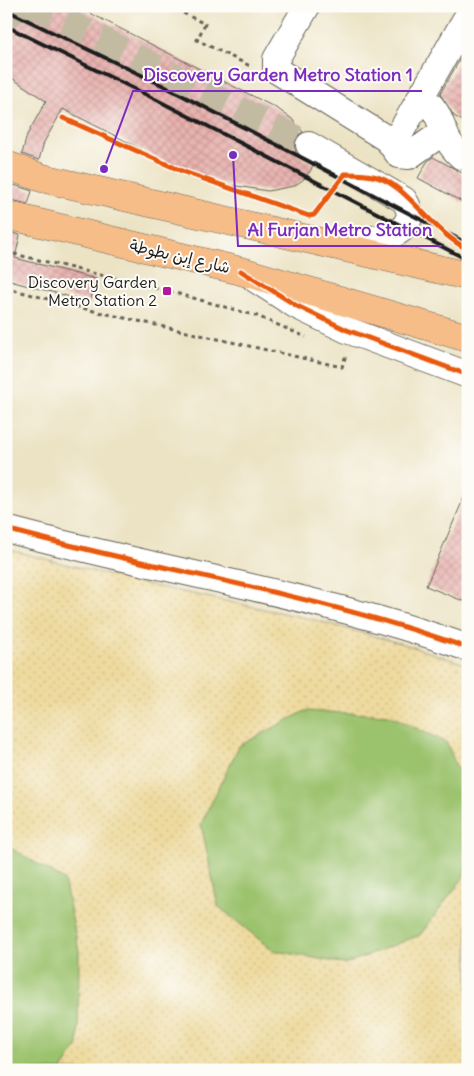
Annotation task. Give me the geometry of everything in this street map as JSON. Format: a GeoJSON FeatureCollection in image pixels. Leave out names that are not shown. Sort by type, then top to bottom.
{"type":"FeatureCollection","features":[{"type":"Feature","properties":{"kind":"main road"},"geometry":{"type":"LineString","coordinates":[[6,165],[42,178]]}},
{"type":"Feature","properties":{"kind":"main road"},"geometry":{"type":"LineString","coordinates":[[6,170],[325,241],[468,276]]}},
{"type":"Feature","properties":{"kind":"main road","name":"شارع إبن بطوطة"},"geometry":{"type":"LineString","coordinates":[[6,215],[242,271],[468,338]]}},
{"type":"Feature","properties":{"kind":"street"},"geometry":{"type":"LineString","coordinates":[[306,6],[276,59],[276,70],[387,139],[399,154],[409,156],[443,132]]}},
{"type":"Feature","properties":{"kind":"street"},"geometry":{"type":"LineString","coordinates":[[387,139],[399,135],[468,15]]}},
{"type":"Feature","properties":{"kind":"street"},"geometry":{"type":"LineString","coordinates":[[421,97],[437,111],[443,132],[454,150],[462,156]]}},
{"type":"Feature","properties":{"kind":"street"},"geometry":{"type":"LineString","coordinates":[[309,145],[404,200],[409,210],[410,216],[404,228],[393,236],[325,241]]}},
{"type":"Feature","properties":{"kind":"street"},"geometry":{"type":"LineString","coordinates":[[6,154],[42,178]]}},
{"type":"Feature","properties":{"kind":"street"},"geometry":{"type":"LineString","coordinates":[[242,271],[297,306],[347,330],[468,375]]}},
{"type":"Feature","properties":{"kind":"street"},"geometry":{"type":"LineString","coordinates":[[6,529],[165,569],[354,611],[468,648]]}},
{"type":"Feature","properties":{"kind":"path"},"geometry":{"type":"LineString","coordinates":[[169,6],[205,24],[197,40],[248,65]]}},
{"type":"Feature","properties":{"kind":"path"},"geometry":{"type":"LineString","coordinates":[[6,252],[170,292],[257,316],[311,340]]}},
{"type":"Feature","properties":{"kind":"path"},"geometry":{"type":"LineString","coordinates":[[6,288],[94,311],[342,367],[347,356],[338,352]]}},
{"type":"Feature","properties":{"kind":"sand"},"geometry":{"type":"Polygon","coordinates":[[[6,549],[140,583],[311,619],[407,645],[468,665],[468,1070],[6,1070],[6,549]]]}},
{"type":"Feature","properties":{"kind":"green space"},"geometry":{"type":"Polygon","coordinates":[[[305,711],[389,715],[447,743],[468,796],[468,860],[463,878],[420,935],[345,964],[272,950],[218,906],[201,824],[239,746],[305,711]]]}},
{"type":"Feature","properties":{"kind":"green space"},"geometry":{"type":"Polygon","coordinates":[[[6,845],[64,880],[79,951],[78,1045],[62,1070],[6,1070],[6,845]]]}},
{"type":"Feature","properties":{"kind":"building"},"geometry":{"type":"Polygon","coordinates":[[[6,6],[76,6],[278,109],[292,119],[303,132],[296,137],[294,145],[296,153],[313,164],[311,170],[304,179],[294,186],[268,191],[230,185],[186,172],[63,109],[44,142],[39,160],[22,154],[27,135],[46,101],[6,74],[6,6]]]}},
{"type":"Feature","properties":{"kind":"building"},"geometry":{"type":"Polygon","coordinates":[[[463,54],[468,57],[468,124],[454,116],[440,94],[463,54]]]}},
{"type":"Feature","properties":{"kind":"building"},"geometry":{"type":"Polygon","coordinates":[[[433,157],[468,176],[468,205],[418,178],[427,162],[433,157]]]}},
{"type":"Feature","properties":{"kind":"building"},"geometry":{"type":"Polygon","coordinates":[[[14,185],[32,191],[28,204],[11,200],[14,185]]]}},
{"type":"Feature","properties":{"kind":"building"},"geometry":{"type":"Polygon","coordinates":[[[6,231],[20,235],[15,258],[96,279],[90,302],[6,280],[6,231]]]}},
{"type":"Feature","properties":{"kind":"building"},"geometry":{"type":"Polygon","coordinates":[[[468,488],[468,603],[426,586],[468,488]]]}},
{"type":"Feature","properties":{"kind":"tunnel"},"geometry":{"type":"LineString","coordinates":[[6,17],[16,9],[26,6]]}},
{"type":"Feature","properties":{"kind":"tunnel"},"geometry":{"type":"LineString","coordinates":[[29,6],[38,7],[309,145]]}},
{"type":"Feature","properties":{"kind":"railway"},"geometry":{"type":"LineString","coordinates":[[6,10],[162,85],[468,244]]}},
{"type":"Feature","properties":{"kind":"railway"},"geometry":{"type":"LineString","coordinates":[[6,26],[155,99],[468,260]]}},
{"type":"Feature","properties":{"kind":"cycle path"},"geometry":{"type":"LineString","coordinates":[[63,118],[184,172],[309,216],[314,215],[345,174],[377,177],[399,190],[444,233],[468,249]]}},
{"type":"Feature","properties":{"kind":"cycle path"},"geometry":{"type":"LineString","coordinates":[[241,271],[297,306],[347,330],[468,375]]}},
{"type":"Feature","properties":{"kind":"cycle path"},"geometry":{"type":"LineString","coordinates":[[6,529],[297,598],[411,629],[468,648]]}},
{"type":"Feature","properties":{"kind":"place","name":"Al Furjan Metro Station"},"geometry":{"type":"Point","coordinates":[233,155]}},
{"type":"Feature","properties":{"kind":"place","name":"Discovery Garden Metro Station 1"},"geometry":{"type":"Point","coordinates":[104,169]}},
{"type":"Feature","properties":{"kind":"place","name":"Discovery Garden Metro Station 2"},"geometry":{"type":"Point","coordinates":[167,291]}}]}
